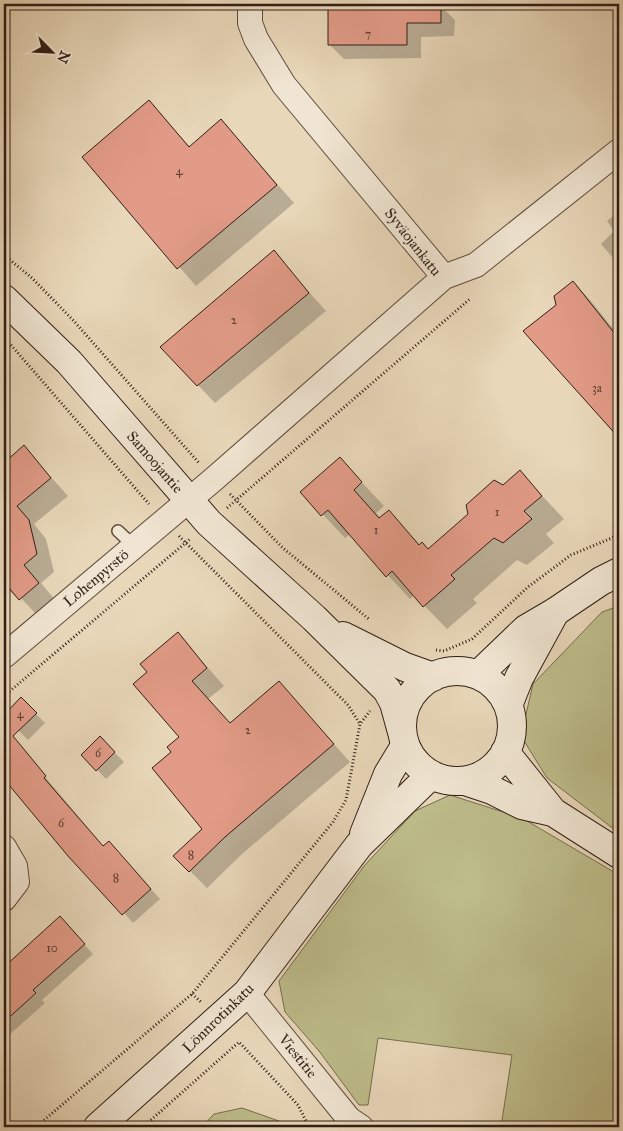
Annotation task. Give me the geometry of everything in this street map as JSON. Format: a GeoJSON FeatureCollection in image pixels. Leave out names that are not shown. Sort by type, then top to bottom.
{"type":"FeatureCollection","features":[{"type":"Feature","properties":{"kind":"street","name":"Syväojankatu"},"geometry":{"type":"LineString","coordinates":[[188,500],[444,277],[284,85],[256,38],[250,23],[250,4]]}},
{"type":"Feature","properties":{"kind":"street"},"geometry":{"type":"LineString","coordinates":[[444,277],[476,265],[619,151]]}},
{"type":"Feature","properties":{"kind":"street","name":"Samoojantie"},"geometry":{"type":"LineString","coordinates":[[4,299],[70,362],[208,523],[314,618],[387,690],[394,703],[404,739]]}},
{"type":"Feature","properties":{"kind":"street","name":"Lohenpyrstö"},"geometry":{"type":"LineString","coordinates":[[4,656],[126,538],[188,500]]}},
{"type":"Feature","properties":{"kind":"street"},"geometry":{"type":"LineString","coordinates":[[478,674],[526,628],[555,612],[601,581],[619,572]]}},
{"type":"Feature","properties":{"kind":"street"},"geometry":{"type":"LineString","coordinates":[[509,703],[555,612]]}},
{"type":"Feature","properties":{"kind":"street","name":"Samoojantie"},"geometry":{"type":"LineString","coordinates":[[314,618],[360,646],[405,667],[433,677]]}},
{"type":"Feature","properties":{"kind":"street"},"geometry":{"type":"LineString","coordinates":[[468,782],[498,763],[505,752],[512,726],[509,703],[496,687],[478,674],[455,671],[433,677],[414,691],[408,702],[402,718],[404,739],[418,766],[431,775],[453,782],[468,782],[492,790],[522,806],[553,812]]}},
{"type":"Feature","properties":{"kind":"street","name":"Lönnrotinkatu"},"geometry":{"type":"LineString","coordinates":[[359,845],[404,739]]}},
{"type":"Feature","properties":{"kind":"street"},"geometry":{"type":"LineString","coordinates":[[505,752],[553,812],[619,854]]}},
{"type":"Feature","properties":{"kind":"street","name":"Lönnrotinkatu"},"geometry":{"type":"LineString","coordinates":[[98,1127],[247,993],[359,845],[431,775]]}},
{"type":"Feature","properties":{"kind":"street"},"geometry":{"type":"LineString","coordinates":[[4,847],[14,866],[17,882],[4,899]]}},
{"type":"Feature","properties":{"kind":"street","name":"Viestitie"},"geometry":{"type":"LineString","coordinates":[[247,993],[355,1123]]}},
{"type":"Feature","properties":{"kind":"path"},"geometry":{"type":"LineString","coordinates":[[4,696],[472,298]]}},
{"type":"Feature","properties":{"kind":"path"},"geometry":{"type":"LineString","coordinates":[[405,667],[422,650],[444,650],[472,639],[528,586],[571,555],[619,534]]}},
{"type":"Feature","properties":{"kind":"path"},"geometry":{"type":"LineString","coordinates":[[36,1127],[192,994],[327,830],[346,800],[360,724],[387,690]]}},
{"type":"Feature","properties":{"kind":"path"},"geometry":{"type":"LineString","coordinates":[[143,1127],[239,1042],[298,1105],[309,1127]]}},
{"type":"Feature","properties":{"kind":"shaded area"},"geometry":{"type":"Polygon","coordinates":[[[619,606],[619,833],[547,778],[521,736],[533,684],[602,612],[619,606]]]}},
{"type":"Feature","properties":{"kind":"shaded area"},"geometry":{"type":"Polygon","coordinates":[[[450,795],[522,818],[619,875],[619,1127],[501,1127],[512,1055],[378,1038],[368,1105],[359,1105],[319,1051],[285,1012],[279,981],[364,866],[415,811],[450,795]]]}},
{"type":"Feature","properties":{"kind":"shaded area"},"geometry":{"type":"Polygon","coordinates":[[[242,1108],[279,1121],[286,1127],[202,1127],[214,1114],[242,1108]]]}},
{"type":"Feature","properties":{"kind":"building"},"geometry":{"type":"Polygon","coordinates":[[[411,5],[441,5],[441,23],[407,23],[407,45],[328,45],[328,9],[404,9],[411,5]]]}},
{"type":"Feature","properties":{"kind":"building"},"geometry":{"type":"Polygon","coordinates":[[[149,100],[189,147],[221,119],[277,185],[177,269],[82,157],[149,100]]]}},
{"type":"Feature","properties":{"kind":"building"},"geometry":{"type":"Polygon","coordinates":[[[274,250],[309,293],[197,386],[160,347],[274,250]]]}},
{"type":"Feature","properties":{"kind":"building"},"geometry":{"type":"Polygon","coordinates":[[[573,281],[619,339],[619,438],[523,331],[556,305],[554,296],[573,281]]]}},
{"type":"Feature","properties":{"kind":"building"},"geometry":{"type":"Polygon","coordinates":[[[24,445],[51,478],[17,506],[29,520],[37,554],[24,565],[39,583],[19,600],[4,582],[4,463],[24,445]]]}},
{"type":"Feature","properties":{"kind":"building"},"geometry":{"type":"Polygon","coordinates":[[[340,457],[362,482],[354,490],[379,518],[389,510],[419,545],[422,542],[428,549],[468,514],[466,505],[494,480],[503,485],[520,470],[542,496],[524,511],[532,519],[503,543],[494,538],[451,575],[455,579],[423,607],[392,571],[386,577],[328,510],[321,516],[300,492],[340,457]]]}},
{"type":"Feature","properties":{"kind":"building"},"geometry":{"type":"Polygon","coordinates":[[[178,632],[207,668],[192,681],[230,723],[279,681],[334,744],[225,837],[189,872],[173,856],[202,829],[152,768],[171,752],[167,747],[179,737],[133,684],[147,672],[140,664],[178,632]]]}},
{"type":"Feature","properties":{"kind":"building"},"geometry":{"type":"Polygon","coordinates":[[[21,697],[37,713],[13,736],[46,776],[44,778],[103,846],[109,841],[151,889],[122,915],[68,856],[4,779],[4,715],[21,697]]]}},
{"type":"Feature","properties":{"kind":"building"},"geometry":{"type":"Polygon","coordinates":[[[100,736],[115,752],[96,771],[81,755],[100,736]]]}},
{"type":"Feature","properties":{"kind":"building"},"geometry":{"type":"Polygon","coordinates":[[[60,916],[85,944],[33,990],[36,993],[4,1022],[4,967],[60,916]]]}}]}
